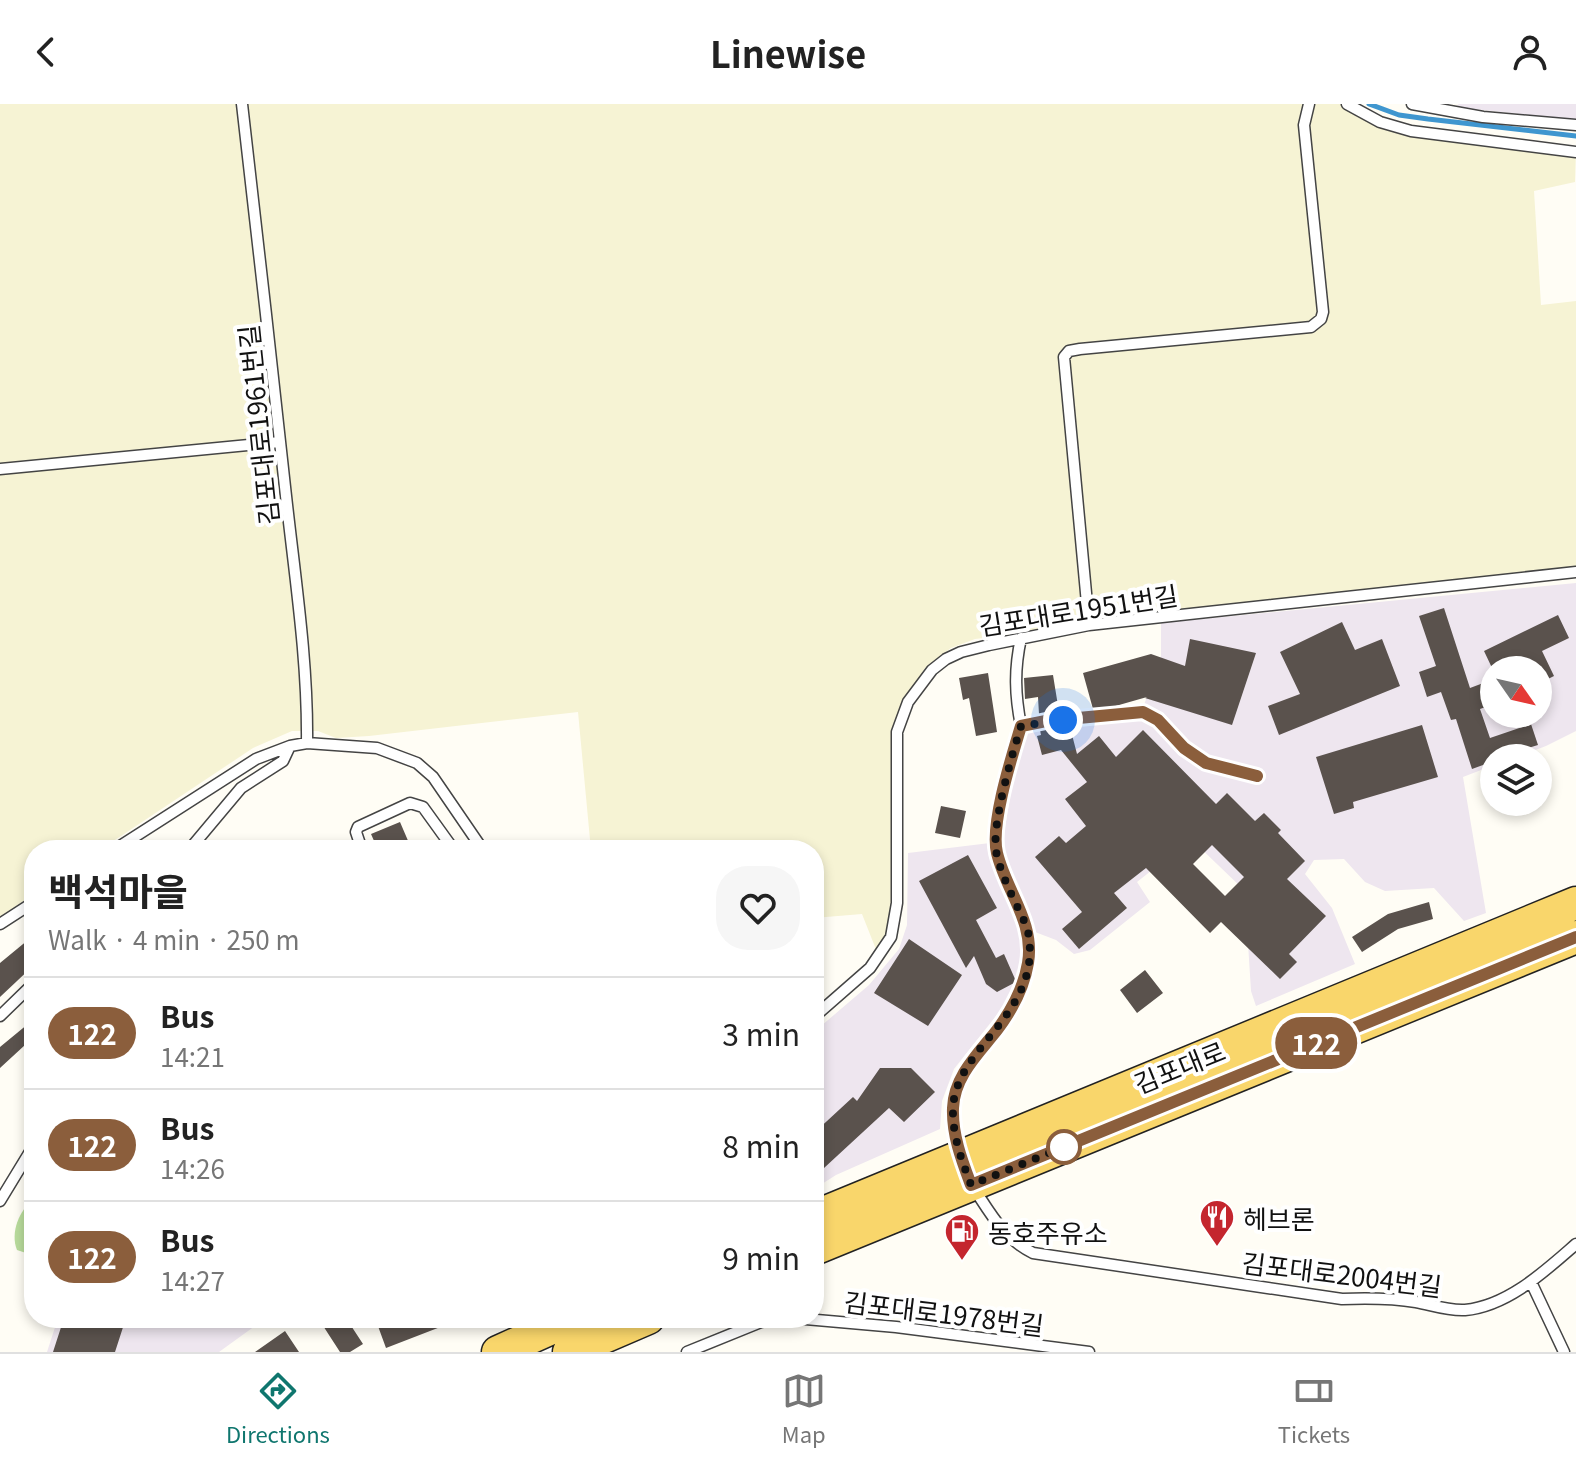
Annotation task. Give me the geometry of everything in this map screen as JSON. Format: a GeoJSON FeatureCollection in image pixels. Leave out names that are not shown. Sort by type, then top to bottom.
{"type":"FeatureCollection","features":[{"type":"Feature","properties":{"kind":"main road","name":"김포대로"},"geometry":{"type":"LineString","coordinates":[[824,1244],[966,1171],[1576,903]]}},
{"type":"Feature","properties":{"kind":"main road","name":"김포대로"},"geometry":{"type":"LineString","coordinates":[[824,1214],[966,1171],[1576,937]]}},
{"type":"Feature","properties":{"kind":"main road"},"geometry":{"type":"LineString","coordinates":[[498,1352],[591,1328]]}},
{"type":"Feature","properties":{"kind":"main road"},"geometry":{"type":"LineString","coordinates":[[569,1352],[594,1328]]}},
{"type":"Feature","properties":{"kind":"lane","name":"김포대로1961번길"},"geometry":{"type":"LineString","coordinates":[[242,104],[268,317],[306,684],[307,743]]}},
{"type":"Feature","properties":{"kind":"lane"},"geometry":{"type":"LineString","coordinates":[[1089,625],[1064,357],[1069,351],[1080,349],[1311,327],[1316,324],[1323,312],[1304,125],[1309,104]]}},
{"type":"Feature","properties":{"kind":"lane"},"geometry":{"type":"LineString","coordinates":[[1347,104],[1380,122],[1411,131],[1576,152]]}},
{"type":"Feature","properties":{"kind":"lane"},"geometry":{"type":"LineString","coordinates":[[1412,104],[1483,117],[1576,125]]}},
{"type":"Feature","properties":{"kind":"lane"},"geometry":{"type":"LineString","coordinates":[[0,469],[280,442]]}},
{"type":"Feature","properties":{"kind":"lane","name":"김포대로1951번길"},"geometry":{"type":"LineString","coordinates":[[824,1008],[870,968],[891,937],[897,903],[897,732],[908,702],[932,670],[946,659],[961,652],[1089,625],[1576,572]]}},
{"type":"Feature","properties":{"kind":"lane"},"geometry":{"type":"LineString","coordinates":[[966,1171],[954,1126],[955,1092],[967,1068],[1009,1013],[1028,966],[1027,927],[1003,873],[996,843],[1008,771],[1021,726],[1014,676],[1021,638]]}},
{"type":"Feature","properties":{"kind":"lane"},"geometry":{"type":"LineString","coordinates":[[1021,726],[1143,712],[1158,720],[1184,748],[1206,763],[1257,776]]}},
{"type":"Feature","properties":{"kind":"lane"},"geometry":{"type":"LineString","coordinates":[[130,840],[256,759],[307,743],[377,748],[417,763],[433,777],[476,840]]}},
{"type":"Feature","properties":{"kind":"lane"},"geometry":{"type":"LineString","coordinates":[[197,840],[241,788],[283,761],[290,746]]}},
{"type":"Feature","properties":{"kind":"lane"},"geometry":{"type":"LineString","coordinates":[[359,840],[358,827],[410,803],[423,807],[447,840]]}},
{"type":"Feature","properties":{"kind":"lane"},"geometry":{"type":"LineString","coordinates":[[0,924],[24,908]]}},
{"type":"Feature","properties":{"kind":"lane"},"geometry":{"type":"LineString","coordinates":[[0,1016],[24,993]]}},
{"type":"Feature","properties":{"kind":"lane"},"geometry":{"type":"LineString","coordinates":[[0,1201],[24,1161]]}},
{"type":"Feature","properties":{"kind":"lane","name":"김포대로2004번길"},"geometry":{"type":"LineString","coordinates":[[966,1171],[999,1225],[1015,1244],[1033,1253],[1342,1299],[1382,1298],[1466,1310],[1490,1304],[1531,1282],[1576,1244]]}},
{"type":"Feature","properties":{"kind":"lane"},"geometry":{"type":"LineString","coordinates":[[1531,1282],[1564,1352]]}},
{"type":"Feature","properties":{"kind":"lane","name":"김포대로1978번길"},"geometry":{"type":"LineString","coordinates":[[824,1321],[1089,1352]]}},
{"type":"Feature","properties":{"kind":"lane"},"geometry":{"type":"LineString","coordinates":[[687,1352],[746,1328]]}},
{"type":"Feature","properties":{"kind":"shaded area"},"geometry":{"type":"Polygon","coordinates":[[[0,104],[1340,104],[1376,120],[1440,133],[1576,150],[1575,182],[1534,191],[1541,305],[1576,301],[1576,568],[975,639],[951,648],[925,668],[907,697],[899,721],[893,932],[877,952],[862,914],[824,917],[824,840],[590,840],[578,712],[369,736],[336,738],[318,731],[292,731],[253,748],[115,840],[24,840],[24,901],[0,917],[0,104]]]}},
{"type":"Feature","properties":{"kind":"shaded area"},"geometry":{"type":"Polygon","coordinates":[[[1459,104],[1576,104],[1576,120],[1455,107],[1459,104]]]}},
{"type":"Feature","properties":{"kind":"shaded area"},"geometry":{"type":"Polygon","coordinates":[[[1576,583],[1576,731],[1550,744],[1480,744],[1480,770],[1463,777],[1486,913],[1464,921],[1434,888],[1385,891],[1365,882],[1344,859],[1314,860],[1305,874],[1332,908],[1355,964],[1256,1006],[1251,991],[1248,943],[1271,916],[1191,839],[1137,882],[1150,902],[1090,950],[1074,954],[1056,940],[1035,932],[1002,846],[1016,761],[1024,736],[1032,729],[1142,716],[1154,723],[1183,755],[1199,766],[1227,777],[1259,782],[1260,770],[1227,764],[1200,753],[1184,741],[1163,717],[1144,705],[1161,656],[1161,623],[1576,583]]]}},
{"type":"Feature","properties":{"kind":"shaded area"},"geometry":{"type":"Polygon","coordinates":[[[990,843],[992,860],[1024,944],[1021,969],[1011,997],[954,1069],[942,1101],[940,1129],[824,1183],[824,1023],[869,985],[899,949],[907,925],[908,853],[990,843]]]}},
{"type":"Feature","properties":{"kind":"shaded area"},"geometry":{"type":"Polygon","coordinates":[[[55,1328],[252,1328],[219,1352],[47,1352],[55,1328]]]}},
{"type":"Feature","properties":{"kind":"green space"},"geometry":{"type":"Polygon","coordinates":[[[24,1210],[24,1252],[17,1250],[15,1243],[15,1229],[24,1210]]]}},
{"type":"Feature","properties":{"kind":"building"},"geometry":{"type":"Polygon","coordinates":[[[1444,608],[1470,688],[1480,684],[1480,728],[1487,728],[1490,738],[1519,728],[1532,728],[1538,744],[1480,744],[1480,766],[1472,769],[1456,719],[1451,720],[1441,692],[1427,697],[1419,672],[1436,666],[1419,616],[1444,608]]]}},
{"type":"Feature","properties":{"kind":"building"},"geometry":{"type":"Polygon","coordinates":[[[1558,615],[1569,638],[1542,651],[1544,656],[1486,656],[1484,651],[1558,615]]]}},
{"type":"Feature","properties":{"kind":"building"},"geometry":{"type":"Polygon","coordinates":[[[1342,622],[1355,650],[1382,639],[1400,686],[1279,735],[1268,706],[1300,694],[1280,652],[1342,622]]]}},
{"type":"Feature","properties":{"kind":"building"},"geometry":{"type":"Polygon","coordinates":[[[1190,639],[1256,653],[1232,725],[1147,697],[1093,709],[1083,673],[1151,654],[1185,666],[1190,639]]]}},
{"type":"Feature","properties":{"kind":"building"},"geometry":{"type":"Polygon","coordinates":[[[988,673],[997,732],[976,736],[969,698],[963,700],[959,678],[988,673]]]}},
{"type":"Feature","properties":{"kind":"building"},"geometry":{"type":"Polygon","coordinates":[[[1053,675],[1059,712],[1039,714],[1038,697],[1025,699],[1024,678],[1053,675]]]}},
{"type":"Feature","properties":{"kind":"building"},"geometry":{"type":"Polygon","coordinates":[[[1422,725],[1438,777],[1353,802],[1354,808],[1334,814],[1316,757],[1422,725]]]}},
{"type":"Feature","properties":{"kind":"building"},"geometry":{"type":"Polygon","coordinates":[[[1070,727],[1077,754],[1099,736],[1116,757],[1143,730],[1216,804],[1227,793],[1255,821],[1264,813],[1305,861],[1287,879],[1326,916],[1289,954],[1297,962],[1280,979],[1221,922],[1210,933],[1146,868],[1114,893],[1127,908],[1079,949],[1062,929],[1082,912],[1035,857],[1059,836],[1066,843],[1086,826],[1065,799],[1087,782],[1061,750],[1042,755],[1037,736],[1041,735],[1040,730],[1070,727]],[[1212,845],[1193,864],[1225,896],[1244,877],[1212,845]]]}},
{"type":"Feature","properties":{"kind":"building"},"geometry":{"type":"Polygon","coordinates":[[[941,806],[966,811],[960,838],[935,833],[941,806]]]}},
{"type":"Feature","properties":{"kind":"building"},"geometry":{"type":"Polygon","coordinates":[[[400,822],[408,840],[374,840],[371,834],[400,822]]]}},
{"type":"Feature","properties":{"kind":"building"},"geometry":{"type":"Polygon","coordinates":[[[968,855],[997,908],[976,920],[996,958],[1004,954],[1015,979],[1014,983],[997,992],[986,984],[974,956],[966,968],[919,881],[968,855]]]}},
{"type":"Feature","properties":{"kind":"building"},"geometry":{"type":"Polygon","coordinates":[[[1429,902],[1433,919],[1398,929],[1362,952],[1352,937],[1388,914],[1429,902]]]}},
{"type":"Feature","properties":{"kind":"building"},"geometry":{"type":"Polygon","coordinates":[[[909,939],[962,975],[928,1026],[874,993],[909,939]]]}},
{"type":"Feature","properties":{"kind":"building"},"geometry":{"type":"Polygon","coordinates":[[[24,943],[24,974],[0,997],[0,963],[24,943]]]}},
{"type":"Feature","properties":{"kind":"building"},"geometry":{"type":"Polygon","coordinates":[[[1145,970],[1163,993],[1137,1013],[1120,990],[1145,970]]]}},
{"type":"Feature","properties":{"kind":"building"},"geometry":{"type":"Polygon","coordinates":[[[24,1027],[24,1046],[0,1068],[0,1047],[24,1027]]]}},
{"type":"Feature","properties":{"kind":"building"},"geometry":{"type":"Polygon","coordinates":[[[880,1068],[911,1068],[935,1092],[904,1122],[889,1108],[824,1168],[824,1124],[853,1097],[857,1101],[880,1068]]]}},
{"type":"Feature","properties":{"kind":"building"},"geometry":{"type":"Polygon","coordinates":[[[61,1328],[123,1328],[115,1352],[53,1352],[61,1328]]]}},
{"type":"Feature","properties":{"kind":"building"},"geometry":{"type":"Polygon","coordinates":[[[324,1328],[353,1328],[363,1344],[350,1352],[340,1352],[324,1328]]]}},
{"type":"Feature","properties":{"kind":"building"},"geometry":{"type":"Polygon","coordinates":[[[379,1328],[438,1328],[386,1348],[379,1328]]]}},
{"type":"Feature","properties":{"kind":"building"},"geometry":{"type":"Polygon","coordinates":[[[285,1331],[299,1352],[255,1352],[285,1331]]]}},
{"type":"Feature","properties":{"kind":"waterway"},"geometry":{"type":"LineString","coordinates":[[1369,104],[1399,115],[1576,136]]}},
{"type":"Feature","properties":{"kind":"bus line","name":"122"},"geometry":{"type":"LineString","coordinates":[[1257,776],[1206,763],[1184,748],[1158,720],[1143,712],[1021,726],[1000,813],[996,851],[1027,927],[1028,966],[1009,1013],[967,1068],[955,1092],[954,1126],[960,1157],[971,1185],[1576,937]]}},
{"type":"Feature","properties":{"kind":"place","name":"헤브론"},"geometry":{"type":"Point","coordinates":[1217,1248]}},
{"type":"Feature","properties":{"kind":"place","name":"동호주유소"},"geometry":{"type":"Point","coordinates":[962,1262]}},
{"type":"Feature","properties":{"kind":"route"},"geometry":{"type":"LineString","coordinates":[[1063,720],[1021,726],[1011,759],[996,834],[996,851],[1027,927],[1028,966],[1009,1013],[961,1079],[953,1107],[960,1157],[971,1185],[1064,1147]]}}]}
